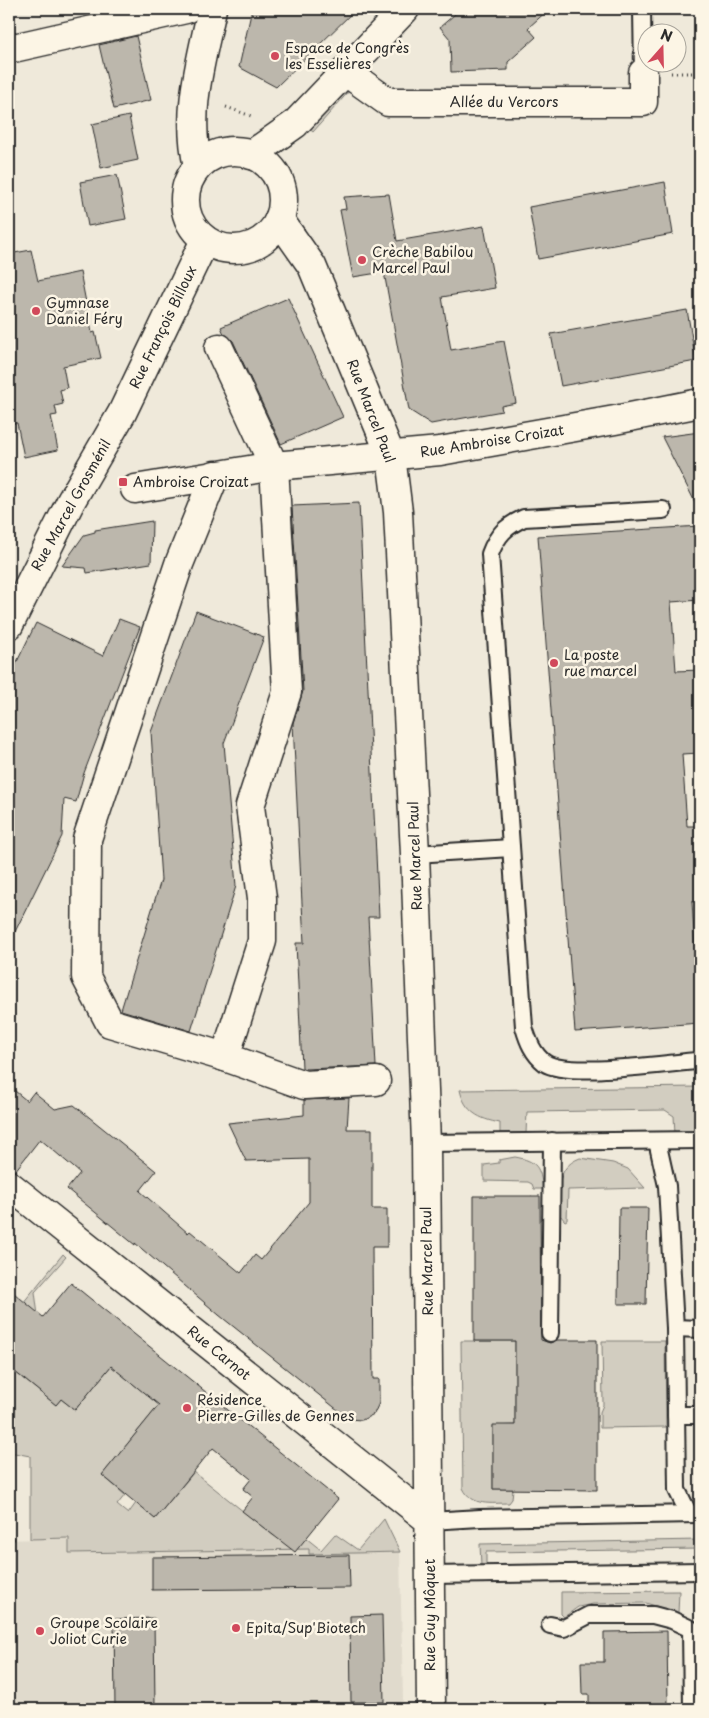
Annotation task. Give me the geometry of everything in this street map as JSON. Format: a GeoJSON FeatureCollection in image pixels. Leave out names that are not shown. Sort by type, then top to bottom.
{"type":"FeatureCollection","features":[{"type":"Feature","properties":{"kind":"street"},"geometry":{"type":"LineString","coordinates":[[9,49],[186,9]]}},
{"type":"Feature","properties":{"kind":"street"},"geometry":{"type":"LineString","coordinates":[[198,166],[194,149],[192,106],[212,9]]}},
{"type":"Feature","properties":{"kind":"street"},"geometry":{"type":"LineString","coordinates":[[251,155],[295,124],[405,9]]}},
{"type":"Feature","properties":{"kind":"street","name":"Allée du Vercors"},"geometry":{"type":"LineString","coordinates":[[346,72],[388,102],[643,102],[642,73]]}},
{"type":"Feature","properties":{"kind":"street"},"geometry":{"type":"LineString","coordinates":[[280,183],[265,164],[251,155],[240,152],[225,152],[210,157],[198,166],[188,180],[184,196],[186,213],[193,228],[205,240],[218,247],[233,250],[248,248],[258,244],[268,236],[280,219],[283,205],[280,183],[295,124]]}},
{"type":"Feature","properties":{"kind":"street","name":"Rue Marcel Paul"},"geometry":{"type":"LineString","coordinates":[[280,219],[312,266],[391,456],[398,512],[415,854],[426,1143],[430,1521]]}},
{"type":"Feature","properties":{"kind":"street","name":"Rue François Billoux"},"geometry":{"type":"LineString","coordinates":[[122,412],[205,240]]}},
{"type":"Feature","properties":{"kind":"street"},"geometry":{"type":"LineString","coordinates":[[220,348],[274,466],[287,692],[250,806],[262,898],[262,941],[225,1057]]}},
{"type":"Feature","properties":{"kind":"street","name":"Rue Ambroise Croizat"},"geometry":{"type":"LineString","coordinates":[[134,489],[274,466],[440,451],[700,403]]}},
{"type":"Feature","properties":{"kind":"street","name":"Rue Marcel Grosménil"},"geometry":{"type":"LineString","coordinates":[[10,618],[71,501],[122,412]]}},
{"type":"Feature","properties":{"kind":"street"},"geometry":{"type":"LineString","coordinates":[[215,475],[179,564],[87,839],[86,977],[110,1023],[225,1057],[304,1084],[376,1081]]}},
{"type":"Feature","properties":{"kind":"street","name":"Rue Carnot"},"geometry":{"type":"LineString","coordinates":[[9,1185],[430,1521]]}},
{"type":"Feature","properties":{"kind":"street","name":"Rue Guy Môquet"},"geometry":{"type":"LineString","coordinates":[[430,1521],[431,1709]]}},
{"type":"Feature","properties":{"kind":"lane"},"geometry":{"type":"LineString","coordinates":[[642,9],[642,73]]}},
{"type":"Feature","properties":{"kind":"lane"},"geometry":{"type":"LineString","coordinates":[[663,510],[524,518],[511,523],[500,532],[490,554],[524,1027],[528,1043],[546,1064],[561,1068],[586,1070],[698,1061]]}},
{"type":"Feature","properties":{"kind":"lane"},"geometry":{"type":"LineString","coordinates":[[415,854],[511,848]]}},
{"type":"Feature","properties":{"kind":"lane"},"geometry":{"type":"LineString","coordinates":[[658,1140],[667,1186],[675,1328],[677,1490],[695,1514]]}},
{"type":"Feature","properties":{"kind":"lane"},"geometry":{"type":"LineString","coordinates":[[426,1143],[700,1140]]}},
{"type":"Feature","properties":{"kind":"lane"},"geometry":{"type":"LineString","coordinates":[[550,1333],[552,1141]]}},
{"type":"Feature","properties":{"kind":"lane"},"geometry":{"type":"LineString","coordinates":[[675,1328],[700,1328]]}},
{"type":"Feature","properties":{"kind":"lane"},"geometry":{"type":"LineString","coordinates":[[676,1415],[700,1415]]}},
{"type":"Feature","properties":{"kind":"lane"},"geometry":{"type":"LineString","coordinates":[[430,1521],[480,1518],[695,1514]]}},
{"type":"Feature","properties":{"kind":"lane"},"geometry":{"type":"LineString","coordinates":[[430,1575],[700,1571]]}},
{"type":"Feature","properties":{"kind":"lane"},"geometry":{"type":"LineString","coordinates":[[550,1625],[564,1628],[589,1615],[653,1615],[672,1620],[691,1629],[692,1709]]}},
{"type":"Feature","properties":{"kind":"path"},"geometry":{"type":"LineString","coordinates":[[700,9],[700,66]]}},
{"type":"Feature","properties":{"kind":"path"},"geometry":{"type":"LineString","coordinates":[[9,1539],[16,1539]]}},
{"type":"Feature","properties":{"kind":"shaded area"},"geometry":{"type":"Polygon","coordinates":[[[344,82],[351,89],[313,132],[305,125],[344,82]]]}},
{"type":"Feature","properties":{"kind":"shaded area"},"geometry":{"type":"Polygon","coordinates":[[[700,1087],[700,1133],[675,1134],[674,1116],[665,1110],[527,1112],[526,1133],[500,1133],[500,1123],[479,1117],[469,1109],[462,1098],[460,1090],[700,1087]]]}},
{"type":"Feature","properties":{"kind":"shaded area"},"geometry":{"type":"Polygon","coordinates":[[[515,1157],[533,1163],[536,1166],[539,1170],[543,1189],[534,1189],[532,1184],[528,1182],[484,1181],[484,1165],[499,1163],[499,1160],[515,1157]]]}},
{"type":"Feature","properties":{"kind":"shaded area"},"geometry":{"type":"Polygon","coordinates":[[[580,1158],[613,1163],[628,1169],[645,1188],[568,1190],[567,1220],[565,1221],[560,1215],[560,1182],[566,1168],[580,1158]]]}},
{"type":"Feature","properties":{"kind":"shaded area"},"geometry":{"type":"Polygon","coordinates":[[[63,1254],[66,1257],[35,1292],[39,1323],[16,1373],[56,1405],[61,1399],[75,1410],[111,1366],[159,1405],[102,1475],[125,1495],[117,1505],[128,1514],[136,1503],[155,1519],[194,1472],[274,1536],[306,1538],[321,1550],[335,1534],[358,1550],[384,1519],[400,1552],[309,1554],[309,1549],[69,1553],[69,1538],[30,1539],[30,1456],[9,1452],[9,1320],[63,1254]]]}},
{"type":"Feature","properties":{"kind":"shaded area"},"geometry":{"type":"Polygon","coordinates":[[[461,1341],[515,1341],[515,1425],[493,1426],[493,1489],[513,1489],[512,1499],[509,1503],[483,1503],[471,1498],[463,1488],[461,1341]]]}},
{"type":"Feature","properties":{"kind":"shaded area"},"geometry":{"type":"Polygon","coordinates":[[[602,1341],[665,1341],[666,1427],[600,1428],[600,1412],[603,1405],[602,1341]]]}},
{"type":"Feature","properties":{"kind":"shaded area","name":"Epita/Sup'Biotech"},"geometry":{"type":"Polygon","coordinates":[[[69,1538],[70,1553],[309,1549],[310,1554],[400,1552],[403,1701],[387,1706],[387,1709],[9,1709],[9,1540],[69,1538]]]}},
{"type":"Feature","properties":{"kind":"shaded area"},"geometry":{"type":"Polygon","coordinates":[[[700,1540],[700,1549],[486,1552],[486,1566],[481,1566],[480,1544],[700,1540]]]}},
{"type":"Feature","properties":{"kind":"shaded area"},"geometry":{"type":"Polygon","coordinates":[[[679,1591],[678,1613],[646,1603],[593,1604],[578,1607],[564,1617],[561,1614],[561,1592],[679,1591]]]}},
{"type":"Feature","properties":{"kind":"building","name":"Espace de Congrès les Esselières"},"geometry":{"type":"Polygon","coordinates":[[[252,9],[356,9],[276,87],[239,67],[252,9]]]}},
{"type":"Feature","properties":{"kind":"building"},"geometry":{"type":"Polygon","coordinates":[[[461,9],[549,9],[528,28],[536,37],[508,62],[508,70],[451,72],[450,39],[440,27],[461,9]]]}},
{"type":"Feature","properties":{"kind":"building"},"geometry":{"type":"Polygon","coordinates":[[[136,36],[151,100],[114,109],[99,45],[136,36]]]}},
{"type":"Feature","properties":{"kind":"building"},"geometry":{"type":"Polygon","coordinates":[[[129,116],[138,160],[101,168],[92,124],[129,116]]]}},
{"type":"Feature","properties":{"kind":"building"},"geometry":{"type":"Polygon","coordinates":[[[117,175],[126,219],[88,226],[80,182],[117,175]]]}},
{"type":"Feature","properties":{"kind":"building"},"geometry":{"type":"Polygon","coordinates":[[[665,182],[673,234],[538,259],[529,207],[665,182]]]}},
{"type":"Feature","properties":{"kind":"building"},"geometry":{"type":"Polygon","coordinates":[[[389,194],[397,241],[484,226],[495,288],[442,297],[451,350],[504,341],[516,403],[501,406],[502,411],[431,424],[409,410],[384,272],[353,277],[340,210],[346,209],[344,197],[389,194]]]}},
{"type":"Feature","properties":{"kind":"building"},"geometry":{"type":"Polygon","coordinates":[[[31,250],[38,281],[80,272],[92,333],[95,332],[101,358],[63,366],[67,388],[60,390],[63,404],[55,406],[57,415],[51,416],[58,450],[24,457],[17,423],[9,424],[9,254],[31,250]]]}},
{"type":"Feature","properties":{"kind":"building"},"geometry":{"type":"Polygon","coordinates":[[[288,298],[343,417],[281,444],[233,341],[224,334],[221,327],[288,298]]]}},
{"type":"Feature","properties":{"kind":"building"},"geometry":{"type":"Polygon","coordinates":[[[687,310],[696,361],[561,386],[551,334],[687,310]]]}},
{"type":"Feature","properties":{"kind":"building"},"geometry":{"type":"Polygon","coordinates":[[[700,432],[700,512],[662,437],[700,432]]]}},
{"type":"Feature","properties":{"kind":"building"},"geometry":{"type":"Polygon","coordinates":[[[359,503],[379,917],[368,917],[376,1066],[306,1069],[302,1068],[296,943],[304,943],[293,723],[303,691],[292,506],[359,503]]]}},
{"type":"Feature","properties":{"kind":"building"},"geometry":{"type":"Polygon","coordinates":[[[152,521],[151,563],[87,573],[86,568],[62,566],[84,535],[95,532],[95,530],[152,521]]]}},
{"type":"Feature","properties":{"kind":"building"},"geometry":{"type":"Polygon","coordinates":[[[700,526],[700,600],[671,602],[676,671],[700,670],[700,753],[682,754],[687,826],[700,826],[700,901],[692,902],[700,1023],[575,1032],[538,536],[700,526]]]}},
{"type":"Feature","properties":{"kind":"building"},"geometry":{"type":"Polygon","coordinates":[[[196,611],[264,637],[224,743],[236,886],[191,1031],[121,1010],[161,880],[151,732],[196,611]]]}},
{"type":"Feature","properties":{"kind":"building"},"geometry":{"type":"Polygon","coordinates":[[[119,619],[140,627],[84,773],[76,802],[64,799],[62,836],[9,944],[9,678],[36,623],[103,656],[119,619]]]}},
{"type":"Feature","properties":{"kind":"building"},"geometry":{"type":"Polygon","coordinates":[[[9,1086],[27,1101],[34,1092],[55,1109],[74,1105],[156,1171],[140,1191],[188,1233],[190,1231],[241,1273],[255,1255],[261,1260],[309,1202],[309,1159],[246,1161],[228,1123],[304,1115],[304,1100],[349,1098],[347,1129],[372,1129],[372,1209],[387,1209],[387,1247],[372,1247],[373,1379],[379,1379],[379,1403],[374,1414],[362,1420],[349,1419],[219,1315],[135,1243],[135,1245],[67,1189],[80,1173],[40,1139],[15,1171],[9,1170],[9,1086]]]}},
{"type":"Feature","properties":{"kind":"building"},"geometry":{"type":"Polygon","coordinates":[[[474,1196],[540,1196],[541,1340],[550,1343],[557,1340],[597,1340],[597,1490],[493,1489],[493,1425],[515,1425],[515,1341],[474,1341],[474,1196]]]}},
{"type":"Feature","properties":{"kind":"building"},"geometry":{"type":"Polygon","coordinates":[[[619,1208],[648,1208],[646,1304],[618,1304],[619,1208]]]}},
{"type":"Feature","properties":{"kind":"building","name":"Résidence Pierre-Gilles de Gennes"},"geometry":{"type":"Polygon","coordinates":[[[71,1283],[338,1499],[295,1552],[242,1511],[253,1497],[243,1489],[251,1479],[213,1448],[155,1519],[102,1475],[159,1405],[111,1366],[75,1410],[61,1399],[56,1405],[9,1367],[9,1289],[43,1317],[71,1283]]]}},
{"type":"Feature","properties":{"kind":"building"},"geometry":{"type":"Polygon","coordinates":[[[349,1555],[350,1588],[152,1590],[152,1557],[349,1555]]]}},
{"type":"Feature","properties":{"kind":"building"},"geometry":{"type":"Polygon","coordinates":[[[382,1615],[384,1702],[351,1702],[350,1616],[382,1615]]]}},
{"type":"Feature","properties":{"kind":"building"},"geometry":{"type":"Polygon","coordinates":[[[154,1618],[155,1709],[115,1709],[114,1619],[154,1618]]]}},
{"type":"Feature","properties":{"kind":"building"},"geometry":{"type":"Polygon","coordinates":[[[667,1631],[668,1709],[589,1709],[589,1694],[582,1694],[581,1662],[604,1662],[604,1632],[667,1631]]]}},
{"type":"Feature","properties":{"kind":"place","name":"Espace de Congrès les Esselières"},"geometry":{"type":"Point","coordinates":[275,56]}},
{"type":"Feature","properties":{"kind":"place","name":"Crèche Babilou Marcel Paul"},"geometry":{"type":"Point","coordinates":[362,260]}},
{"type":"Feature","properties":{"kind":"place","name":"Gymnase Daniel Féry"},"geometry":{"type":"Point","coordinates":[36,311]}},
{"type":"Feature","properties":{"kind":"place","name":"Ambroise Croizat"},"geometry":{"type":"Point","coordinates":[123,482]}},
{"type":"Feature","properties":{"kind":"place","name":"La poste rue marcel"},"geometry":{"type":"Point","coordinates":[554,663]}},
{"type":"Feature","properties":{"kind":"place","name":"Résidence Pierre-Gilles de Gennes"},"geometry":{"type":"Point","coordinates":[187,1408]}},
{"type":"Feature","properties":{"kind":"place","name":"Epita/Sup'Biotech"},"geometry":{"type":"Point","coordinates":[236,1628]}},
{"type":"Feature","properties":{"kind":"place","name":"Groupe Scolaire Joliot Curie"},"geometry":{"type":"Point","coordinates":[40,1631]}}]}
